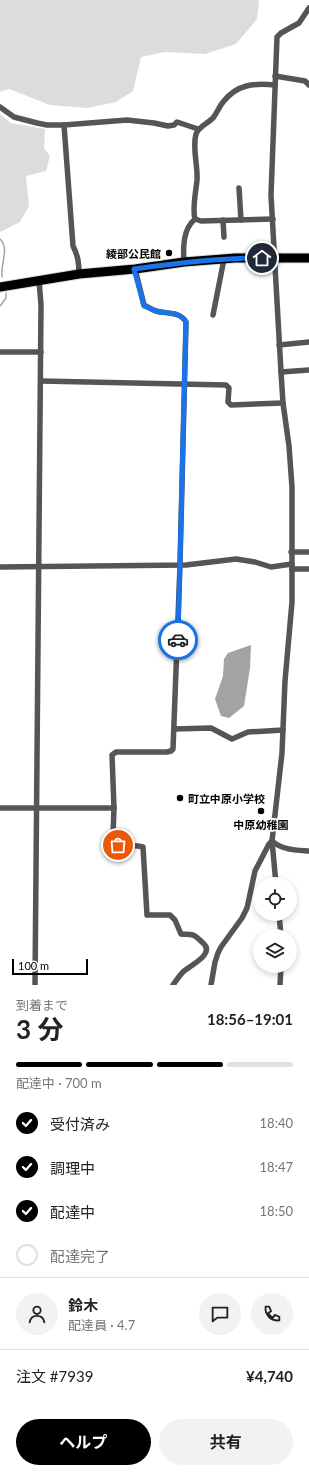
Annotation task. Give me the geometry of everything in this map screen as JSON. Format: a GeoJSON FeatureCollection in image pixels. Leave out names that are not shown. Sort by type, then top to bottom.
{"type":"FeatureCollection","features":[{"type":"Feature","properties":{"kind":"main road"},"geometry":{"type":"LineString","coordinates":[[0,287],[79,274],[134,269],[184,262],[224,259],[309,258]]}},
{"type":"Feature","properties":{"kind":"street"},"geometry":{"type":"LineString","coordinates":[[275,877],[272,841],[280,774],[285,681],[292,602],[292,487],[289,446],[283,403],[271,195],[275,76],[278,37],[281,33],[300,23],[309,8]]}},
{"type":"Feature","properties":{"kind":"street"},"geometry":{"type":"LineString","coordinates":[[275,76],[302,80],[309,84]]}},
{"type":"Feature","properties":{"kind":"street"},"geometry":{"type":"LineString","coordinates":[[195,219],[198,168],[196,156],[196,136],[198,129],[215,116],[223,102],[238,89],[250,84],[258,83],[275,85]]}},
{"type":"Feature","properties":{"kind":"street"},"geometry":{"type":"LineString","coordinates":[[0,108],[14,117],[37,124],[64,125],[111,120],[127,120],[168,126],[174,125],[177,122],[198,129]]}},
{"type":"Feature","properties":{"kind":"street"},"geometry":{"type":"LineString","coordinates":[[64,125],[73,246],[79,263],[79,274]]}},
{"type":"Feature","properties":{"kind":"street"},"geometry":{"type":"LineString","coordinates":[[240,188],[241,220]]}},
{"type":"Feature","properties":{"kind":"street"},"geometry":{"type":"LineString","coordinates":[[195,219],[201,221],[273,219]]}},
{"type":"Feature","properties":{"kind":"street"},"geometry":{"type":"LineString","coordinates":[[184,262],[185,237],[189,224],[195,219]]}},
{"type":"Feature","properties":{"kind":"street"},"geometry":{"type":"LineString","coordinates":[[224,220],[224,237]]}},
{"type":"Feature","properties":{"kind":"street"},"geometry":{"type":"LineString","coordinates":[[213,314],[224,259]]}},
{"type":"Feature","properties":{"kind":"street"},"geometry":{"type":"LineString","coordinates":[[134,269],[144,306],[155,311],[176,314],[186,322],[174,729],[173,749],[171,751],[116,752],[112,755],[114,808],[113,835],[115,843],[118,845],[141,846],[144,850],[147,915],[170,915],[175,920],[181,934],[195,935],[206,945],[207,948],[205,954],[201,959],[183,971],[173,985]]}},
{"type":"Feature","properties":{"kind":"street"},"geometry":{"type":"LineString","coordinates":[[35,985],[41,381],[41,305],[39,280]]}},
{"type":"Feature","properties":{"kind":"street"},"geometry":{"type":"LineString","coordinates":[[279,345],[309,342]]}},
{"type":"Feature","properties":{"kind":"street"},"geometry":{"type":"LineString","coordinates":[[0,352],[41,352]]}},
{"type":"Feature","properties":{"kind":"street"},"geometry":{"type":"LineString","coordinates":[[281,372],[309,370]]}},
{"type":"Feature","properties":{"kind":"street"},"geometry":{"type":"LineString","coordinates":[[41,381],[226,385],[229,388],[228,402],[230,405],[283,403]]}},
{"type":"Feature","properties":{"kind":"street"},"geometry":{"type":"LineString","coordinates":[[291,552],[309,552]]}},
{"type":"Feature","properties":{"kind":"street"},"geometry":{"type":"LineString","coordinates":[[0,567],[180,565],[236,559],[255,562],[271,567],[292,566],[309,569]]}},
{"type":"Feature","properties":{"kind":"street"},"geometry":{"type":"LineString","coordinates":[[174,729],[212,728],[232,739],[248,732],[283,730]]}},
{"type":"Feature","properties":{"kind":"street"},"geometry":{"type":"LineString","coordinates":[[0,808],[114,808]]}},
{"type":"Feature","properties":{"kind":"street"},"geometry":{"type":"LineString","coordinates":[[272,841],[277,846],[284,848],[309,851]]}},
{"type":"Feature","properties":{"kind":"street"},"geometry":{"type":"LineString","coordinates":[[211,985],[215,962],[221,947],[242,918],[247,908],[255,871],[272,841]]}},
{"type":"Feature","properties":{"kind":"street"},"geometry":{"type":"LineString","coordinates":[[280,985],[281,973]]}},
{"type":"Feature","properties":{"kind":"shaded area"},"geometry":{"type":"Polygon","coordinates":[[[0,0],[259,1],[257,19],[236,44],[205,54],[165,52],[141,57],[133,91],[116,102],[87,108],[50,105],[9,89],[0,92],[0,0]]]}},
{"type":"Feature","properties":{"kind":"shaded area"},"geometry":{"type":"Polygon","coordinates":[[[0,114],[11,123],[45,129],[44,148],[50,156],[46,171],[26,176],[29,206],[20,222],[0,232],[0,114]]]}},
{"type":"Feature","properties":{"kind":"shaded area"},"geometry":{"type":"Polygon","coordinates":[[[251,645],[250,668],[244,706],[229,718],[221,716],[215,699],[223,676],[224,659],[228,653],[251,645]]]}},
{"type":"Feature","properties":{"kind":"waterway"},"geometry":{"type":"LineString","coordinates":[[0,239],[4,247],[2,277]]}},
{"type":"Feature","properties":{"kind":"waterway"},"geometry":{"type":"LineString","coordinates":[[0,306],[6,298],[6,293]]}},
{"type":"Feature","properties":{"kind":"way so far"},"geometry":{"type":"LineString","coordinates":[[118,845],[116,844],[113,835],[114,808],[112,755],[116,752],[167,752],[173,749],[178,640]]}},
{"type":"Feature","properties":{"kind":"place","name":"綾部公民館"},"geometry":{"type":"Point","coordinates":[169,253]}},
{"type":"Feature","properties":{"kind":"place","name":"町立中原小学校"},"geometry":{"type":"Point","coordinates":[180,798]}},
{"type":"Feature","properties":{"kind":"place","name":"中原幼稚園"},"geometry":{"type":"Point","coordinates":[261,811]}},
{"type":"Feature","properties":{"kind":"route"},"geometry":{"type":"LineString","coordinates":[[178,640],[186,322],[176,314],[155,311],[144,306],[134,269],[184,262],[235,258],[262,258]]}}]}
